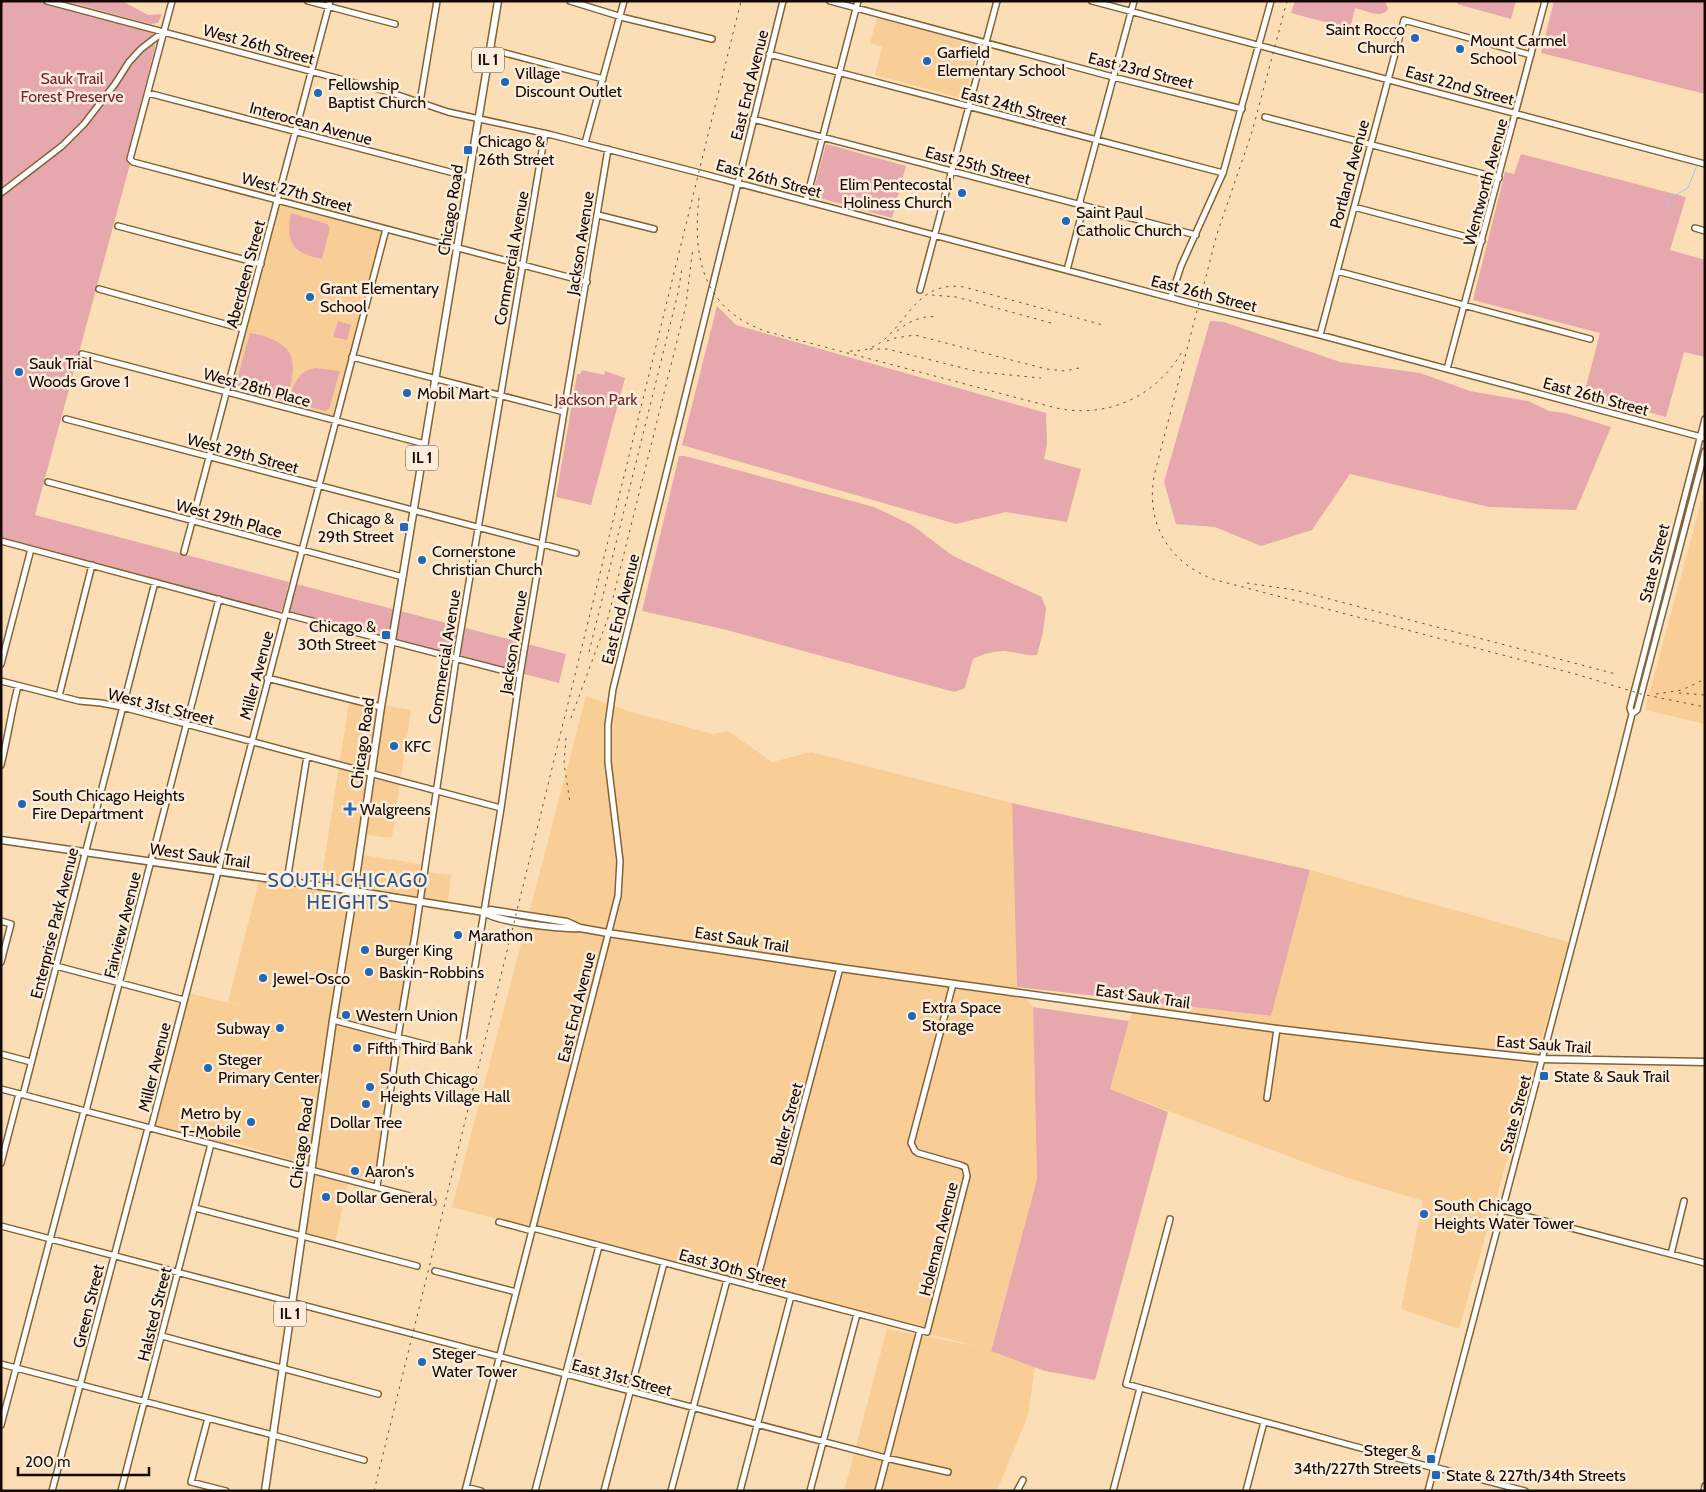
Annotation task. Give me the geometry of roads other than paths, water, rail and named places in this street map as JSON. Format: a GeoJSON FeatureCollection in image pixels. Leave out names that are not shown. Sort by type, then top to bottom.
{"type":"FeatureCollection","features":[{"type":"Feature","properties":{"kind":"main road","name":"Chicago Road"},"geometry":{"type":"LineString","coordinates":[[266,1491],[333,1020],[381,707],[498,1]]}},
{"type":"Feature","properties":{"kind":"main road","name":"West Sauk Trail"},"geometry":{"type":"LineString","coordinates":[[1,840],[354,891],[484,912],[490,910],[513,917]]}},
{"type":"Feature","properties":{"kind":"main road","name":"East Sauk Trail"},"geometry":{"type":"LineString","coordinates":[[513,917],[567,922],[580,928],[608,933],[840,968],[1277,1029],[1542,1059],[1705,1062]]}},
{"type":"Feature","properties":{"kind":"street","name":"West 26th Street"},"geometry":{"type":"LineString","coordinates":[[47,1],[312,71],[448,112],[545,133],[696,172]]}},
{"type":"Feature","properties":{"kind":"street"},"geometry":{"type":"LineString","coordinates":[[148,93],[172,1]]}},
{"type":"Feature","properties":{"kind":"street"},"geometry":{"type":"LineString","coordinates":[[308,1],[329,4],[395,24]]}},
{"type":"Feature","properties":{"kind":"street"},"geometry":{"type":"LineString","coordinates":[[420,102],[437,1]]}},
{"type":"Feature","properties":{"kind":"street"},"geometry":{"type":"LineString","coordinates":[[570,1],[620,16],[712,39]]}},
{"type":"Feature","properties":{"kind":"street"},"geometry":{"type":"LineString","coordinates":[[585,143],[624,1]]}},
{"type":"Feature","properties":{"kind":"street","name":"East End Avenue"},"geometry":{"type":"LineString","coordinates":[[466,1489],[618,896],[620,861],[608,762],[608,725],[613,689],[782,1]]}},
{"type":"Feature","properties":{"kind":"street","name":"East 23rd Street"},"geometry":{"type":"LineString","coordinates":[[830,1],[1113,77],[1242,109]]}},
{"type":"Feature","properties":{"kind":"street"},"geometry":{"type":"LineString","coordinates":[[806,201],[858,1]]}},
{"type":"Feature","properties":{"kind":"street"},"geometry":{"type":"LineString","coordinates":[[920,290],[997,1]]}},
{"type":"Feature","properties":{"kind":"street","name":"East 22nd Street"},"geometry":{"type":"LineString","coordinates":[[1092,1],[1705,164]]}},
{"type":"Feature","properties":{"kind":"street"},"geometry":{"type":"LineString","coordinates":[[1066,270],[1082,209],[1080,201],[1134,1]]}},
{"type":"Feature","properties":{"kind":"street"},"geometry":{"type":"LineString","coordinates":[[1171,297],[1181,266],[1223,173],[1272,1]]}},
{"type":"Feature","properties":{"kind":"street","name":"Wentworth Avenue"},"geometry":{"type":"LineString","coordinates":[[1448,369],[1545,1]]}},
{"type":"Feature","properties":{"kind":"street","name":"Aberdeen Street"},"geometry":{"type":"LineString","coordinates":[[184,552],[329,4]]}},
{"type":"Feature","properties":{"kind":"street","name":"Portland Avenue"},"geometry":{"type":"LineString","coordinates":[[1320,335],[1404,20],[1531,55]]}},
{"type":"Feature","properties":{"kind":"street"},"geometry":{"type":"LineString","coordinates":[[1,193],[62,146],[84,124],[141,49],[164,32]]}},
{"type":"Feature","properties":{"kind":"street"},"geometry":{"type":"LineString","coordinates":[[490,49],[603,79]]}},
{"type":"Feature","properties":{"kind":"street","name":"East 24th Street"},"geometry":{"type":"LineString","coordinates":[[769,54],[1223,173]]}},
{"type":"Feature","properties":{"kind":"street","name":"Interocean Avenue"},"geometry":{"type":"LineString","coordinates":[[148,93],[469,177]]}},
{"type":"Feature","properties":{"kind":"street","name":"West 27th Street"},"geometry":{"type":"LineString","coordinates":[[148,93],[130,159],[136,163],[587,282]]}},
{"type":"Feature","properties":{"kind":"street"},"geometry":{"type":"LineString","coordinates":[[1265,117],[1499,178]]}},
{"type":"Feature","properties":{"kind":"street","name":"East 25th Street"},"geometry":{"type":"LineString","coordinates":[[753,119],[1196,235]]}},
{"type":"Feature","properties":{"kind":"street","name":"Commercial Avenue"},"geometry":{"type":"LineString","coordinates":[[377,1187],[456,659],[545,133]]}},
{"type":"Feature","properties":{"kind":"street","name":"Jackson Avenue"},"geometry":{"type":"LineString","coordinates":[[398,1037],[454,1052],[461,1052],[501,808],[520,675],[608,149]]}},
{"type":"Feature","properties":{"kind":"street","name":"East 26th Street"},"geometry":{"type":"LineString","coordinates":[[696,172],[1320,335],[1702,438]]}},
{"type":"Feature","properties":{"kind":"street"},"geometry":{"type":"LineString","coordinates":[[1354,207],[1482,241]]}},
{"type":"Feature","properties":{"kind":"street"},"geometry":{"type":"LineString","coordinates":[[598,215],[654,229]]}},
{"type":"Feature","properties":{"kind":"street"},"geometry":{"type":"LineString","coordinates":[[118,226],[261,264]]}},
{"type":"Feature","properties":{"kind":"street"},"geometry":{"type":"LineString","coordinates":[[1695,228],[1705,231]]}},
{"type":"Feature","properties":{"kind":"street","name":"Miller Avenue"},"geometry":{"type":"LineString","coordinates":[[149,1128],[386,229]]}},
{"type":"Feature","properties":{"kind":"street"},"geometry":{"type":"LineString","coordinates":[[1337,271],[1590,339]]}},
{"type":"Feature","properties":{"kind":"street"},"geometry":{"type":"LineString","coordinates":[[98,289],[244,329]]}},
{"type":"Feature","properties":{"kind":"street","name":"West 28th Place"},"geometry":{"type":"LineString","coordinates":[[82,354],[425,444]]}},
{"type":"Feature","properties":{"kind":"street"},"geometry":{"type":"LineString","coordinates":[[352,357],[564,412]]}},
{"type":"Feature","properties":{"kind":"street","name":"West 29th Street"},"geometry":{"type":"LineString","coordinates":[[66,419],[576,553]]}},
{"type":"Feature","properties":{"kind":"street","name":"State Street"},"geometry":{"type":"LineString","coordinates":[[1632,714],[1630,708],[1702,438],[1705,419]]}},
{"type":"Feature","properties":{"kind":"street","name":"State Street"},"geometry":{"type":"LineString","coordinates":[[1428,1491],[1603,832],[1632,714],[1636,710],[1705,451]]}},
{"type":"Feature","properties":{"kind":"street","name":"West 29th Place"},"geometry":{"type":"LineString","coordinates":[[48,482],[403,577]]}},
{"type":"Feature","properties":{"kind":"street"},"geometry":{"type":"LineString","coordinates":[[1,541],[219,599],[520,675]]}},
{"type":"Feature","properties":{"kind":"street"},"geometry":{"type":"LineString","coordinates":[[1,664],[31,549]]}},
{"type":"Feature","properties":{"kind":"street"},"geometry":{"type":"LineString","coordinates":[[59,696],[92,565]]}},
{"type":"Feature","properties":{"kind":"street","name":"Enterprise Park Avenue"},"geometry":{"type":"LineString","coordinates":[[1,1163],[31,1062],[155,582]]}},
{"type":"Feature","properties":{"kind":"street","name":"Fairview Avenue"},"geometry":{"type":"LineString","coordinates":[[1,1425],[120,983],[219,599]]}},
{"type":"Feature","properties":{"kind":"street"},"geometry":{"type":"LineString","coordinates":[[267,678],[381,707]]}},
{"type":"Feature","properties":{"kind":"street","name":"West 31st Street"},"geometry":{"type":"LineString","coordinates":[[1,681],[78,701],[122,707],[372,774]]}},
{"type":"Feature","properties":{"kind":"street"},"geometry":{"type":"LineString","coordinates":[[1,765],[9,735],[10,716],[18,686]]}},
{"type":"Feature","properties":{"kind":"street"},"geometry":{"type":"LineString","coordinates":[[286,881],[307,756]]}},
{"type":"Feature","properties":{"kind":"street"},"geometry":{"type":"LineString","coordinates":[[372,774],[501,808]]}},
{"type":"Feature","properties":{"kind":"street"},"geometry":{"type":"LineString","coordinates":[[1,921],[11,924],[1,962]]}},
{"type":"Feature","properties":{"kind":"street"},"geometry":{"type":"LineString","coordinates":[[56,966],[184,1000]]}},
{"type":"Feature","properties":{"kind":"street","name":"Butler Street"},"geometry":{"type":"LineString","coordinates":[[755,1287],[840,968]]}},
{"type":"Feature","properties":{"kind":"street","name":"Holeman Avenue"},"geometry":{"type":"LineString","coordinates":[[927,1332],[967,1176],[964,1168],[960,1165],[918,1153],[911,1143],[953,984]]}},
{"type":"Feature","properties":{"kind":"street"},"geometry":{"type":"LineString","coordinates":[[333,1020],[398,1037]]}},
{"type":"Feature","properties":{"kind":"street"},"geometry":{"type":"LineString","coordinates":[[1268,1098],[1277,1029]]}},
{"type":"Feature","properties":{"kind":"street"},"geometry":{"type":"LineString","coordinates":[[1,1054],[31,1062]]}},
{"type":"Feature","properties":{"kind":"street"},"geometry":{"type":"LineString","coordinates":[[1,1090],[433,1202]]}},
{"type":"Feature","properties":{"kind":"street","name":"Green Street"},"geometry":{"type":"LineString","coordinates":[[52,1491],[113,1255],[149,1128]]}},
{"type":"Feature","properties":{"kind":"street","name":"Halsted Street"},"geometry":{"type":"LineString","coordinates":[[121,1491],[212,1144]]}},
{"type":"Feature","properties":{"kind":"street"},"geometry":{"type":"LineString","coordinates":[[1671,1254],[1684,1202]]}},
{"type":"Feature","properties":{"kind":"street"},"geometry":{"type":"LineString","coordinates":[[195,1208],[417,1266]]}},
{"type":"Feature","properties":{"kind":"street"},"geometry":{"type":"LineString","coordinates":[[1502,1210],[1705,1263]]}},
{"type":"Feature","properties":{"kind":"street"},"geometry":{"type":"LineString","coordinates":[[1170,1219],[1126,1384],[1525,1491]]}},
{"type":"Feature","properties":{"kind":"street","name":"East 30th Street"},"geometry":{"type":"LineString","coordinates":[[499,1222],[533,1229],[927,1332]]}},
{"type":"Feature","properties":{"kind":"street"},"geometry":{"type":"LineString","coordinates":[[1,1226],[292,1302]]}},
{"type":"Feature","properties":{"kind":"street"},"geometry":{"type":"LineString","coordinates":[[535,1491],[599,1246]]}},
{"type":"Feature","properties":{"kind":"street"},"geometry":{"type":"LineString","coordinates":[[604,1491],[664,1263]]}},
{"type":"Feature","properties":{"kind":"street"},"geometry":{"type":"LineString","coordinates":[[435,1271],[516,1292]]}},
{"type":"Feature","properties":{"kind":"street"},"geometry":{"type":"LineString","coordinates":[[671,1491],[728,1280]]}},
{"type":"Feature","properties":{"kind":"street"},"geometry":{"type":"LineString","coordinates":[[740,1491],[791,1296]]}},
{"type":"Feature","properties":{"kind":"street","name":"East 31st Street"},"geometry":{"type":"LineString","coordinates":[[292,1302],[757,1425],[948,1472]]}},
{"type":"Feature","properties":{"kind":"street"},"geometry":{"type":"LineString","coordinates":[[810,1491],[857,1314]]}},
{"type":"Feature","properties":{"kind":"street"},"geometry":{"type":"LineString","coordinates":[[878,1491],[920,1330]]}},
{"type":"Feature","properties":{"kind":"street"},"geometry":{"type":"LineString","coordinates":[[162,1336],[378,1394]]}},
{"type":"Feature","properties":{"kind":"street"},"geometry":{"type":"LineString","coordinates":[[1,1364],[364,1460]]}},
{"type":"Feature","properties":{"kind":"street"},"geometry":{"type":"LineString","coordinates":[[1113,1491],[1140,1388]]}},
{"type":"Feature","properties":{"kind":"street"},"geometry":{"type":"LineString","coordinates":[[208,1418],[191,1482],[226,1491]]}},
{"type":"Feature","properties":{"kind":"street"},"geometry":{"type":"LineString","coordinates":[[1246,1491],[1264,1422]]}},
{"type":"Feature","properties":{"kind":"street"},"geometry":{"type":"LineString","coordinates":[[1017,1491],[1023,1480]]}},
{"type":"Feature","properties":{"kind":"street"},"geometry":{"type":"LineString","coordinates":[[1704,1491],[1705,1486]]}},
{"type":"Feature","properties":{"kind":"street"},"geometry":{"type":"LineString","coordinates":[[466,1489],[481,1491]]}},
{"type":"Feature","properties":{"kind":"waterway"},"geometry":{"type":"LineString","coordinates":[[1703,157],[1705,153]]}},
{"type":"Feature","properties":{"kind":"waterway"},"geometry":{"type":"LineString","coordinates":[[1667,208],[1670,198],[1688,188],[1697,165]]}},
{"type":"Feature","properties":{"kind":"railway"},"geometry":{"type":"LineString","coordinates":[[374,1491],[741,1]]}},
{"type":"Feature","properties":{"kind":"railway"},"geometry":{"type":"LineString","coordinates":[[1287,1],[1252,132],[1217,234],[1155,472],[1152,490],[1153,507],[1163,538],[1173,552],[1185,563],[1199,573],[1216,580],[1579,675],[1641,694],[1705,707]]}},
{"type":"Feature","properties":{"kind":"railway"},"geometry":{"type":"LineString","coordinates":[[699,198],[698,242],[701,262],[707,280],[716,296],[729,311],[746,323],[768,332],[1052,407],[1072,410],[1110,407],[1144,393],[1172,367],[1183,350]]}},
{"type":"Feature","properties":{"kind":"railway"},"geometry":{"type":"LineString","coordinates":[[571,718],[608,618],[686,305],[693,247]]}},
{"type":"Feature","properties":{"kind":"railway"},"geometry":{"type":"LineString","coordinates":[[589,652],[678,293],[682,268]]}},
{"type":"Feature","properties":{"kind":"railway"},"geometry":{"type":"LineString","coordinates":[[850,351],[868,349],[882,341],[916,304],[928,294],[944,287],[964,287],[1103,325]]}},
{"type":"Feature","properties":{"kind":"railway"},"geometry":{"type":"LineString","coordinates":[[932,295],[956,297],[1051,323]]}},
{"type":"Feature","properties":{"kind":"railway"},"geometry":{"type":"LineString","coordinates":[[897,331],[916,320],[938,317]]}},
{"type":"Feature","properties":{"kind":"railway"},"geometry":{"type":"LineString","coordinates":[[887,341],[915,335],[1046,369],[1065,371],[1079,368]]}},
{"type":"Feature","properties":{"kind":"railway"},"geometry":{"type":"LineString","coordinates":[[870,349],[887,349],[979,372],[1041,378]]}},
{"type":"Feature","properties":{"kind":"railway"},"geometry":{"type":"LineString","coordinates":[[1247,583],[1295,590],[1616,674]]}},
{"type":"Feature","properties":{"kind":"railway"},"geometry":{"type":"LineString","coordinates":[[1656,694],[1682,690],[1705,679]]}},
{"type":"Feature","properties":{"kind":"railway"},"geometry":{"type":"LineString","coordinates":[[1679,693],[1705,695]]}},
{"type":"Feature","properties":{"kind":"railway"},"geometry":{"type":"LineString","coordinates":[[566,738],[564,763],[570,803]]}},
{"type":"Feature","properties":{"kind":"place","name":"Saint Rocco Church"},"geometry":{"type":"Point","coordinates":[1415,38]}},
{"type":"Feature","properties":{"kind":"place","name":"Mount Carmel School"},"geometry":{"type":"Point","coordinates":[1460,49]}},
{"type":"Feature","properties":{"kind":"place","name":"Garfield Elementary School"},"geometry":{"type":"Point","coordinates":[927,61]}},
{"type":"Feature","properties":{"kind":"place","name":"Village Discount Outlet"},"geometry":{"type":"Point","coordinates":[505,82]}},
{"type":"Feature","properties":{"kind":"place","name":"Fellowship Baptist Church"},"geometry":{"type":"Point","coordinates":[318,93]}},
{"type":"Feature","properties":{"kind":"place","name":"Chicago & 26th Street"},"geometry":{"type":"Point","coordinates":[468,150]}},
{"type":"Feature","properties":{"kind":"place","name":"Elim Pentecostal Holiness Church"},"geometry":{"type":"Point","coordinates":[962,193]}},
{"type":"Feature","properties":{"kind":"place","name":"Saint Paul Catholic Church"},"geometry":{"type":"Point","coordinates":[1066,221]}},
{"type":"Feature","properties":{"kind":"place","name":"Grant Elementary School"},"geometry":{"type":"Point","coordinates":[310,297]}},
{"type":"Feature","properties":{"kind":"place","name":"Sauk Trial Woods Grove 1"},"geometry":{"type":"Point","coordinates":[19,372]}},
{"type":"Feature","properties":{"kind":"place","name":"Mobil Mart"},"geometry":{"type":"Point","coordinates":[407,393]}},
{"type":"Feature","properties":{"kind":"place","name":"Chicago & 29th Street"},"geometry":{"type":"Point","coordinates":[404,527]}},
{"type":"Feature","properties":{"kind":"place","name":"Cornerstone Christian Church"},"geometry":{"type":"Point","coordinates":[422,560]}},
{"type":"Feature","properties":{"kind":"place","name":"Chicago & 30th Street"},"geometry":{"type":"Point","coordinates":[386,635]}},
{"type":"Feature","properties":{"kind":"place","name":"KFC"},"geometry":{"type":"Point","coordinates":[394,746]}},
{"type":"Feature","properties":{"kind":"place","name":"South Chicago Heights Fire Department"},"geometry":{"type":"Point","coordinates":[22,804]}},
{"type":"Feature","properties":{"kind":"place","name":"Walgreens"},"geometry":{"type":"Point","coordinates":[350,809]}},
{"type":"Feature","properties":{"kind":"place","name":"Marathon"},"geometry":{"type":"Point","coordinates":[458,935]}},
{"type":"Feature","properties":{"kind":"place","name":"Burger King"},"geometry":{"type":"Point","coordinates":[365,950]}},
{"type":"Feature","properties":{"kind":"place","name":"Baskin-Robbins"},"geometry":{"type":"Point","coordinates":[369,972]}},
{"type":"Feature","properties":{"kind":"place","name":"Jewel-Osco"},"geometry":{"type":"Point","coordinates":[263,978]}},
{"type":"Feature","properties":{"kind":"place","name":"Western Union"},"geometry":{"type":"Point","coordinates":[346,1015]}},
{"type":"Feature","properties":{"kind":"place","name":"Extra Space Storage"},"geometry":{"type":"Point","coordinates":[912,1016]}},
{"type":"Feature","properties":{"kind":"place","name":"Subway"},"geometry":{"type":"Point","coordinates":[280,1028]}},
{"type":"Feature","properties":{"kind":"place","name":"Fifth Third Bank"},"geometry":{"type":"Point","coordinates":[357,1048]}},
{"type":"Feature","properties":{"kind":"place","name":"Steger Primary Center"},"geometry":{"type":"Point","coordinates":[208,1068]}},
{"type":"Feature","properties":{"kind":"place","name":"State & Sauk Trail"},"geometry":{"type":"Point","coordinates":[1544,1076]}},
{"type":"Feature","properties":{"kind":"place","name":"South Chicago Heights Village Hall"},"geometry":{"type":"Point","coordinates":[370,1087]}},
{"type":"Feature","properties":{"kind":"place","name":"Dollar Tree"},"geometry":{"type":"Point","coordinates":[366,1104]}},
{"type":"Feature","properties":{"kind":"place","name":"Metro by T-Mobile"},"geometry":{"type":"Point","coordinates":[251,1122]}},
{"type":"Feature","properties":{"kind":"place","name":"Aaron's"},"geometry":{"type":"Point","coordinates":[355,1171]}},
{"type":"Feature","properties":{"kind":"place","name":"Dollar General"},"geometry":{"type":"Point","coordinates":[326,1197]}},
{"type":"Feature","properties":{"kind":"place","name":"South Chicago Heights Water Tower"},"geometry":{"type":"Point","coordinates":[1424,1214]}},
{"type":"Feature","properties":{"kind":"place","name":"Steger Water Tower"},"geometry":{"type":"Point","coordinates":[422,1362]}},
{"type":"Feature","properties":{"kind":"place","name":"Steger & 34th/227th Streets"},"geometry":{"type":"Point","coordinates":[1431,1459]}},
{"type":"Feature","properties":{"kind":"place","name":"State & 227th/34th Streets"},"geometry":{"type":"Point","coordinates":[1436,1475]}},
{"type":"Feature","properties":{"kind":"district","name":"SOUTH CHICAGO HEIGHTS"},"geometry":{"type":"Point","coordinates":[348,891]}},
{"type":"Feature","properties":{"kind":"park label","name":"Sauk Trail Forest Preserve"},"geometry":{"type":"Point","coordinates":[72,87]}},
{"type":"Feature","properties":{"kind":"park label","name":"Jackson Park"},"geometry":{"type":"Point","coordinates":[596,399]}}]}
